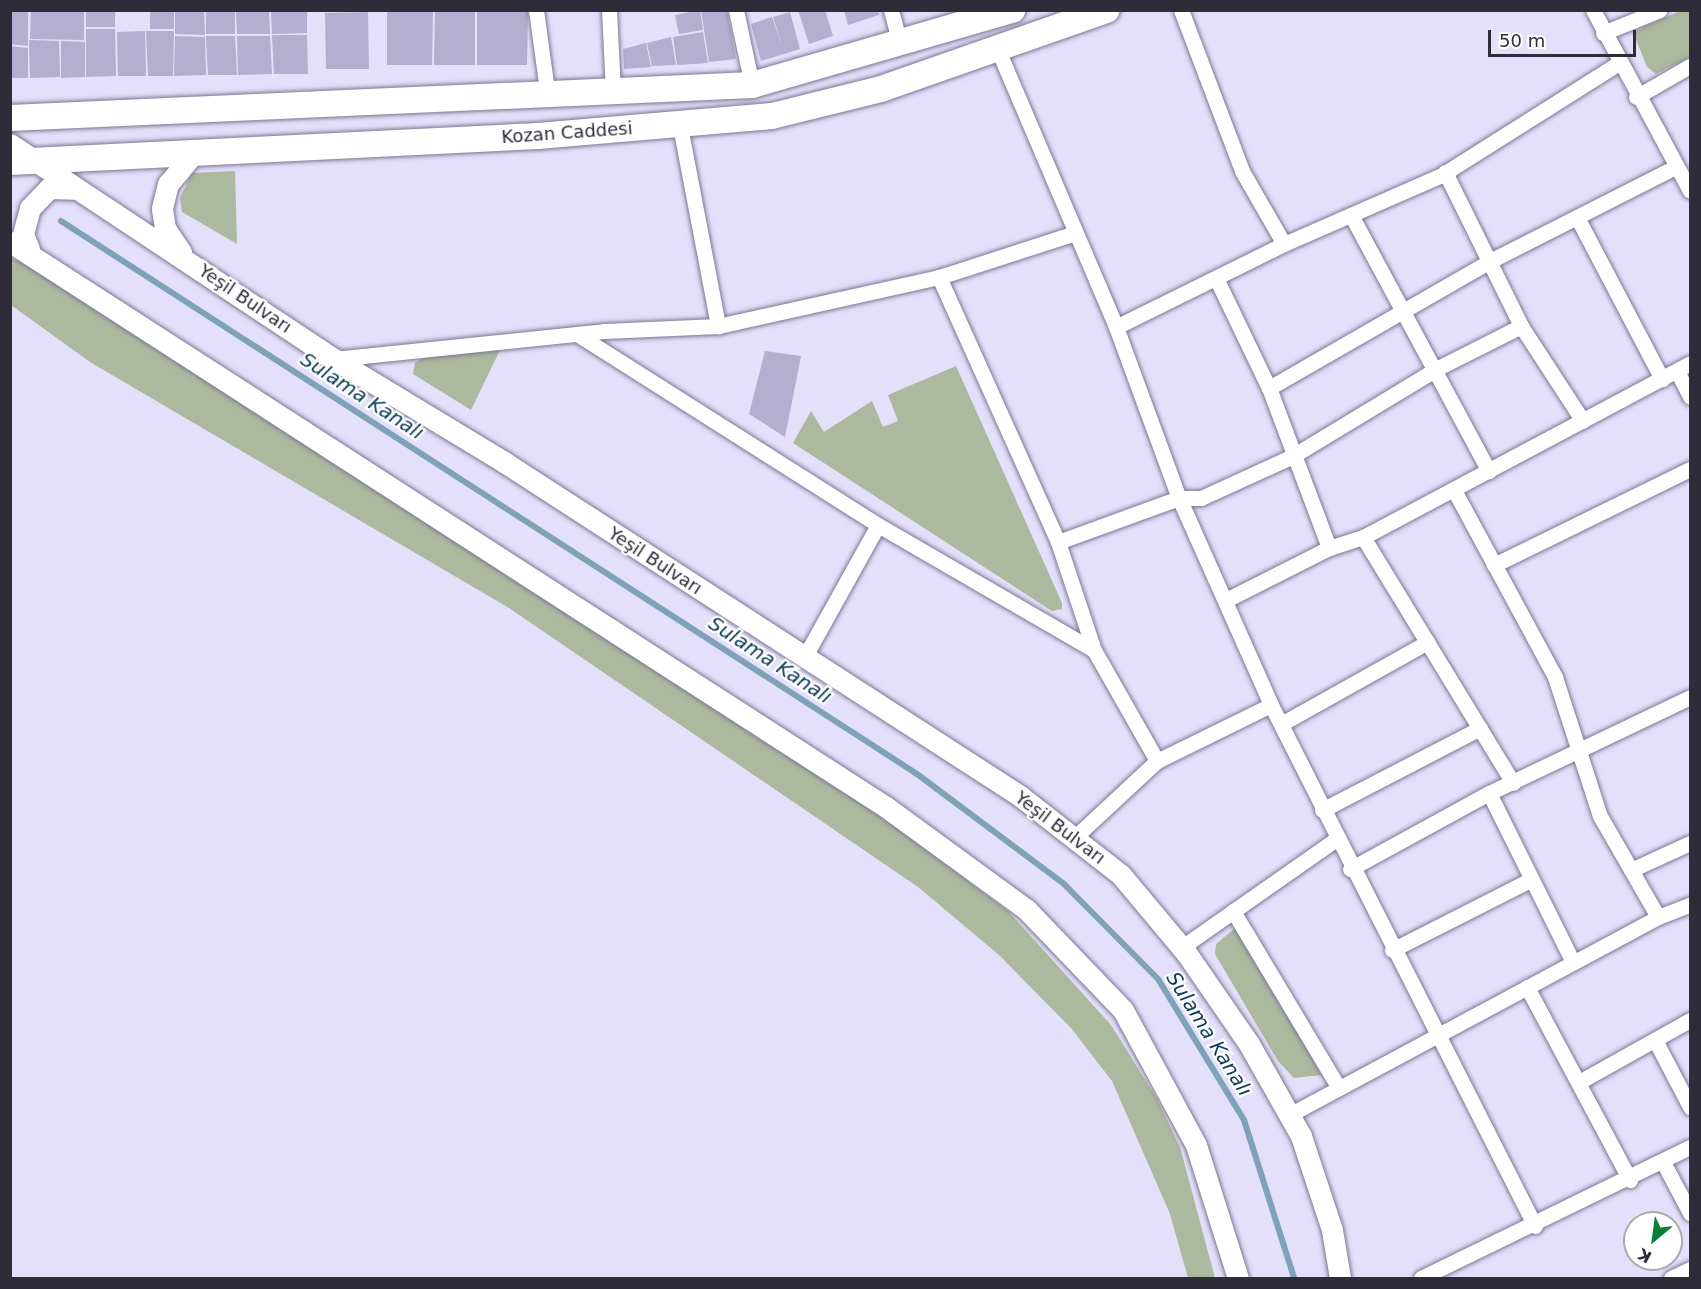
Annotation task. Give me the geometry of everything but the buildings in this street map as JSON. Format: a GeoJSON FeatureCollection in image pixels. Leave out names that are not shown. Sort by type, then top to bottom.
{"type":"FeatureCollection","features":[{"type":"Feature","properties":{"kind":"highway","name":"Kozan Caddesi"},"geometry":{"type":"LineString","coordinates":[[10,118],[548,98],[752,85],[1012,10]]}},
{"type":"Feature","properties":{"kind":"highway","name":"Kozan Caddesi"},"geometry":{"type":"LineString","coordinates":[[21,161],[193,154],[680,126],[772,116],[881,89],[1107,10]]}},
{"type":"Feature","properties":{"kind":"main road","name":"Yeşil Bulvarı"},"geometry":{"type":"LineString","coordinates":[[10,144],[21,161],[78,190],[334,359],[504,462],[1020,796],[1121,875],[1182,947],[1289,1115],[1332,1230],[1340,1278]]}},
{"type":"Feature","properties":{"kind":"main road"},"geometry":{"type":"LineString","coordinates":[[191,264],[172,244],[162,208],[168,184],[193,154]]}},
{"type":"Feature","properties":{"kind":"main road"},"geometry":{"type":"LineString","coordinates":[[78,190],[49,188],[39,197],[24,220],[20,246],[886,807],[1027,910],[1123,1010],[1196,1145],[1238,1278]]}},
{"type":"Feature","properties":{"kind":"street"},"geometry":{"type":"LineString","coordinates":[[536,10],[548,98]]}},
{"type":"Feature","properties":{"kind":"street"},"geometry":{"type":"LineString","coordinates":[[609,10],[614,93]]}},
{"type":"Feature","properties":{"kind":"street"},"geometry":{"type":"LineString","coordinates":[[736,10],[752,85]]}},
{"type":"Feature","properties":{"kind":"street"},"geometry":{"type":"LineString","coordinates":[[891,10],[900,43]]}},
{"type":"Feature","properties":{"kind":"street"},"geometry":{"type":"LineString","coordinates":[[1181,10],[1242,171],[1284,244]]}},
{"type":"Feature","properties":{"kind":"street"},"geometry":{"type":"LineString","coordinates":[[1593,10],[1617,64],[1690,191]]}},
{"type":"Feature","properties":{"kind":"street"},"geometry":{"type":"LineString","coordinates":[[1602,33],[1660,10]]}},
{"type":"Feature","properties":{"kind":"street"},"geometry":{"type":"LineString","coordinates":[[998,50],[1116,327],[1179,498],[1228,599],[1271,705],[1350,868],[1535,1226]]}},
{"type":"Feature","properties":{"kind":"street"},"geometry":{"type":"LineString","coordinates":[[1116,327],[1284,244],[1445,172],[1617,64]]}},
{"type":"Feature","properties":{"kind":"street"},"geometry":{"type":"LineString","coordinates":[[1636,97],[1690,66]]}},
{"type":"Feature","properties":{"kind":"street"},"geometry":{"type":"LineString","coordinates":[[680,126],[718,326]]}},
{"type":"Feature","properties":{"kind":"street"},"geometry":{"type":"LineString","coordinates":[[1269,388],[1490,261],[1578,219],[1675,166]]}},
{"type":"Feature","properties":{"kind":"street"},"geometry":{"type":"LineString","coordinates":[[1445,172],[1521,326],[1583,421]]}},
{"type":"Feature","properties":{"kind":"street"},"geometry":{"type":"LineString","coordinates":[[1351,214],[1438,368],[1489,471]]}},
{"type":"Feature","properties":{"kind":"street"},"geometry":{"type":"LineString","coordinates":[[1578,219],[1662,379]]}},
{"type":"Feature","properties":{"kind":"street"},"geometry":{"type":"LineString","coordinates":[[334,359],[577,334],[718,326],[939,277],[1075,233]]}},
{"type":"Feature","properties":{"kind":"street"},"geometry":{"type":"LineString","coordinates":[[939,277],[1058,542],[1094,650],[1157,762]]}},
{"type":"Feature","properties":{"kind":"street"},"geometry":{"type":"LineString","coordinates":[[1216,278],[1269,388],[1291,457],[1329,548]]}},
{"type":"Feature","properties":{"kind":"street"},"geometry":{"type":"LineString","coordinates":[[1058,542],[1179,498],[1201,498],[1291,457],[1438,368],[1521,326]]}},
{"type":"Feature","properties":{"kind":"street"},"geometry":{"type":"LineString","coordinates":[[577,334],[878,525],[1094,650]]}},
{"type":"Feature","properties":{"kind":"street"},"geometry":{"type":"LineString","coordinates":[[1228,599],[1329,548],[1363,537],[1690,363]]}},
{"type":"Feature","properties":{"kind":"street"},"geometry":{"type":"LineString","coordinates":[[1677,371],[1690,397]]}},
{"type":"Feature","properties":{"kind":"street"},"geometry":{"type":"LineString","coordinates":[[1494,565],[1690,469]]}},
{"type":"Feature","properties":{"kind":"street"},"geometry":{"type":"LineString","coordinates":[[1454,490],[1555,677],[1584,753],[1600,816],[1658,917]]}},
{"type":"Feature","properties":{"kind":"street"},"geometry":{"type":"LineString","coordinates":[[804,658],[878,525]]}},
{"type":"Feature","properties":{"kind":"street"},"geometry":{"type":"LineString","coordinates":[[1363,537],[1513,783]]}},
{"type":"Feature","properties":{"kind":"street"},"geometry":{"type":"LineString","coordinates":[[1281,724],[1428,642]]}},
{"type":"Feature","properties":{"kind":"street"},"geometry":{"type":"LineString","coordinates":[[1350,868],[1489,793],[1584,753],[1690,697]]}},
{"type":"Feature","properties":{"kind":"street"},"geometry":{"type":"LineString","coordinates":[[1074,838],[1157,762],[1271,705]]}},
{"type":"Feature","properties":{"kind":"street"},"geometry":{"type":"LineString","coordinates":[[1322,810],[1480,728]]}},
{"type":"Feature","properties":{"kind":"street"},"geometry":{"type":"LineString","coordinates":[[1489,793],[1530,880],[1573,962]]}},
{"type":"Feature","properties":{"kind":"street"},"geometry":{"type":"LineString","coordinates":[[1182,947],[1336,839]]}},
{"type":"Feature","properties":{"kind":"street"},"geometry":{"type":"LineString","coordinates":[[1631,870],[1690,843]]}},
{"type":"Feature","properties":{"kind":"street"},"geometry":{"type":"LineString","coordinates":[[1392,950],[1530,880]]}},
{"type":"Feature","properties":{"kind":"street"},"geometry":{"type":"LineString","coordinates":[[1289,1115],[1658,917],[1690,905]]}},
{"type":"Feature","properties":{"kind":"street"},"geometry":{"type":"LineString","coordinates":[[1233,911],[1339,1088]]}},
{"type":"Feature","properties":{"kind":"street"},"geometry":{"type":"LineString","coordinates":[[1527,987],[1630,1180]]}},
{"type":"Feature","properties":{"kind":"street"},"geometry":{"type":"LineString","coordinates":[[1579,1082],[1690,1020]]}},
{"type":"Feature","properties":{"kind":"street"},"geometry":{"type":"LineString","coordinates":[[1655,1040],[1690,1107]]}},
{"type":"Feature","properties":{"kind":"street"},"geometry":{"type":"LineString","coordinates":[[1421,1278],[1630,1180],[1690,1147]]}},
{"type":"Feature","properties":{"kind":"street"},"geometry":{"type":"LineString","coordinates":[[1663,1162],[1690,1213]]}},
{"type":"Feature","properties":{"kind":"street"},"geometry":{"type":"LineString","coordinates":[[1671,1278],[1690,1269]]}},
{"type":"Feature","properties":{"kind":"green space"},"geometry":{"type":"Polygon","coordinates":[[[1680,11],[1690,11],[1690,57],[1656,74],[1647,67],[1633,32],[1680,11]]]}},
{"type":"Feature","properties":{"kind":"green space"},"geometry":{"type":"Polygon","coordinates":[[[235,171],[237,244],[182,212],[180,198],[192,173],[235,171]]]}},
{"type":"Feature","properties":{"kind":"green space"},"geometry":{"type":"Polygon","coordinates":[[[10,258],[33,266],[604,633],[891,823],[1009,912],[1111,1025],[1157,1099],[1180,1147],[1215,1278],[1188,1278],[1170,1214],[1112,1081],[1071,1028],[999,955],[918,887],[509,608],[90,362],[11,305],[10,258]]]}},
{"type":"Feature","properties":{"kind":"green space"},"geometry":{"type":"Polygon","coordinates":[[[501,348],[471,410],[413,374],[415,363],[428,355],[501,348]]]}},
{"type":"Feature","properties":{"kind":"green space"},"geometry":{"type":"Polygon","coordinates":[[[956,366],[1062,603],[1062,609],[1052,611],[793,443],[811,411],[824,432],[872,401],[883,427],[898,421],[888,395],[956,366]]]}},
{"type":"Feature","properties":{"kind":"green space"},"geometry":{"type":"Polygon","coordinates":[[[1241,923],[1321,1075],[1294,1078],[1278,1061],[1215,954],[1216,944],[1241,923]]]}},
{"type":"Feature","properties":{"kind":"waterway","name":"Sulama Kanalı"},"geometry":{"type":"LineString","coordinates":[[61,221],[917,774],[1064,884],[1158,979],[1244,1120],[1294,1278]]}}]}
